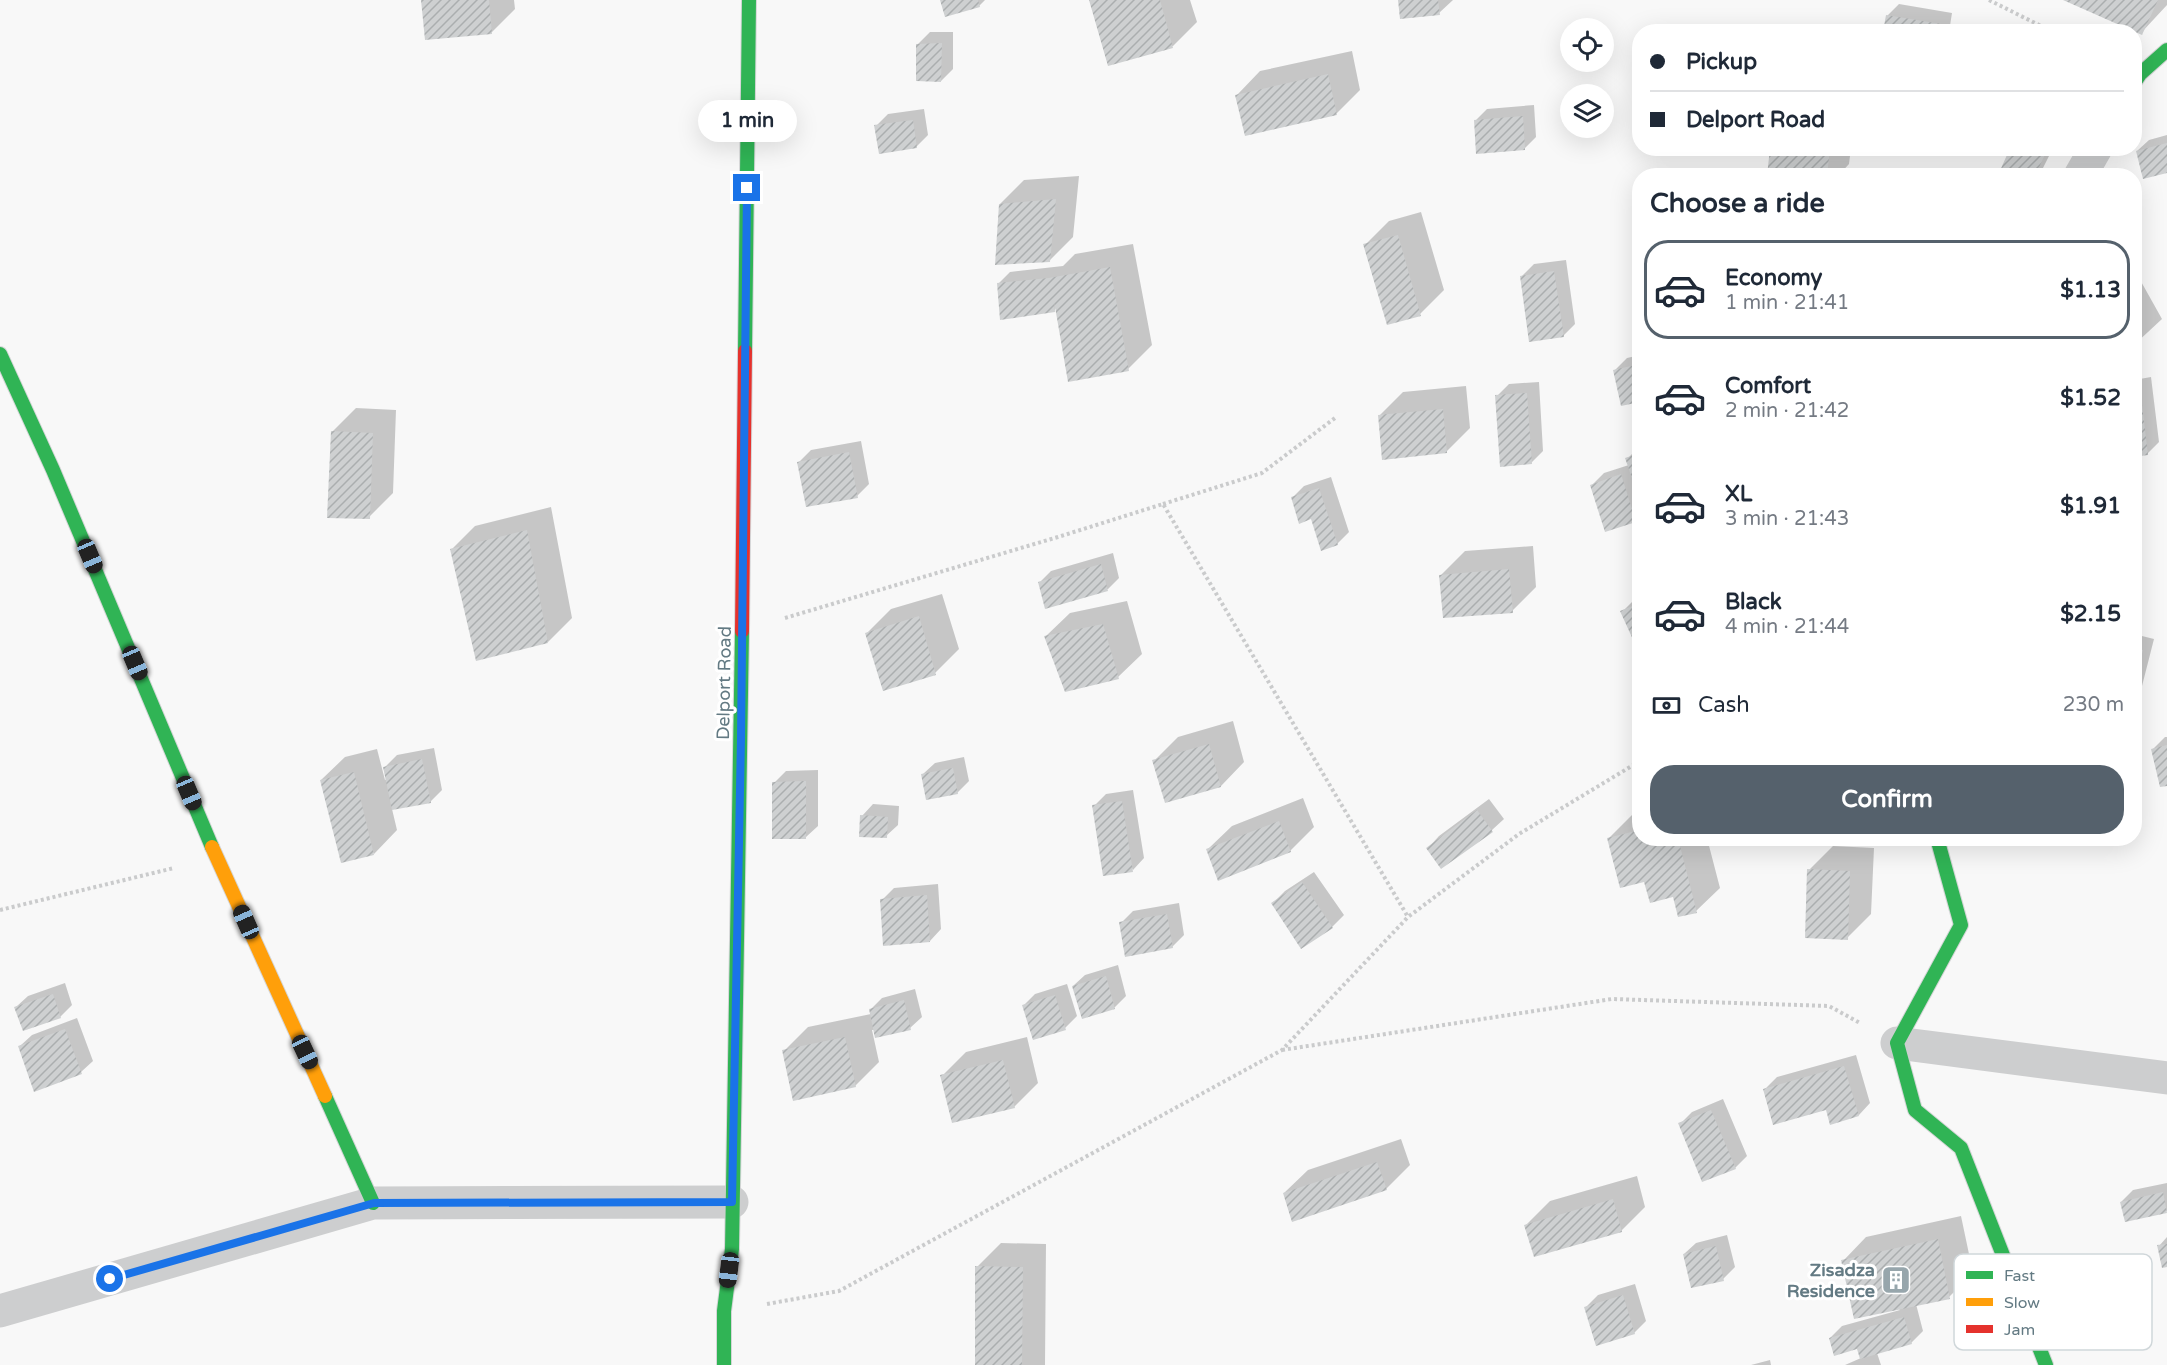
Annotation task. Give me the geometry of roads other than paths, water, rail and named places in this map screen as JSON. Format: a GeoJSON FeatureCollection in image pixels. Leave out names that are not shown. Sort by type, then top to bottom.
{"type":"FeatureCollection","features":[{"type":"Feature","properties":{"kind":"street","name":"Delport Road"},"geometry":{"type":"LineString","coordinates":[[724,1365],[724,1311],[732,1249],[743,630],[749,0]]}},
{"type":"Feature","properties":{"kind":"street"},"geometry":{"type":"LineString","coordinates":[[2142,72],[2167,50]]}},
{"type":"Feature","properties":{"kind":"street"},"geometry":{"type":"LineString","coordinates":[[0,354],[58,481],[216,857],[374,1203]]}},
{"type":"Feature","properties":{"kind":"street"},"geometry":{"type":"LineString","coordinates":[[1939,846],[1961,925],[1897,1043],[1915,1110],[1961,1148],[2003,1254]]}},
{"type":"Feature","properties":{"kind":"street"},"geometry":{"type":"LineString","coordinates":[[1897,1043],[2167,1078]]}},
{"type":"Feature","properties":{"kind":"street"},"geometry":{"type":"LineString","coordinates":[[0,1311],[374,1203],[732,1202]]}},
{"type":"Feature","properties":{"kind":"street"},"geometry":{"type":"LineString","coordinates":[[2040,1350],[2046,1365]]}},
{"type":"Feature","properties":{"kind":"place","name":"Zisadza Residence"},"geometry":{"type":"Point","coordinates":[1896,1280]}}]}
